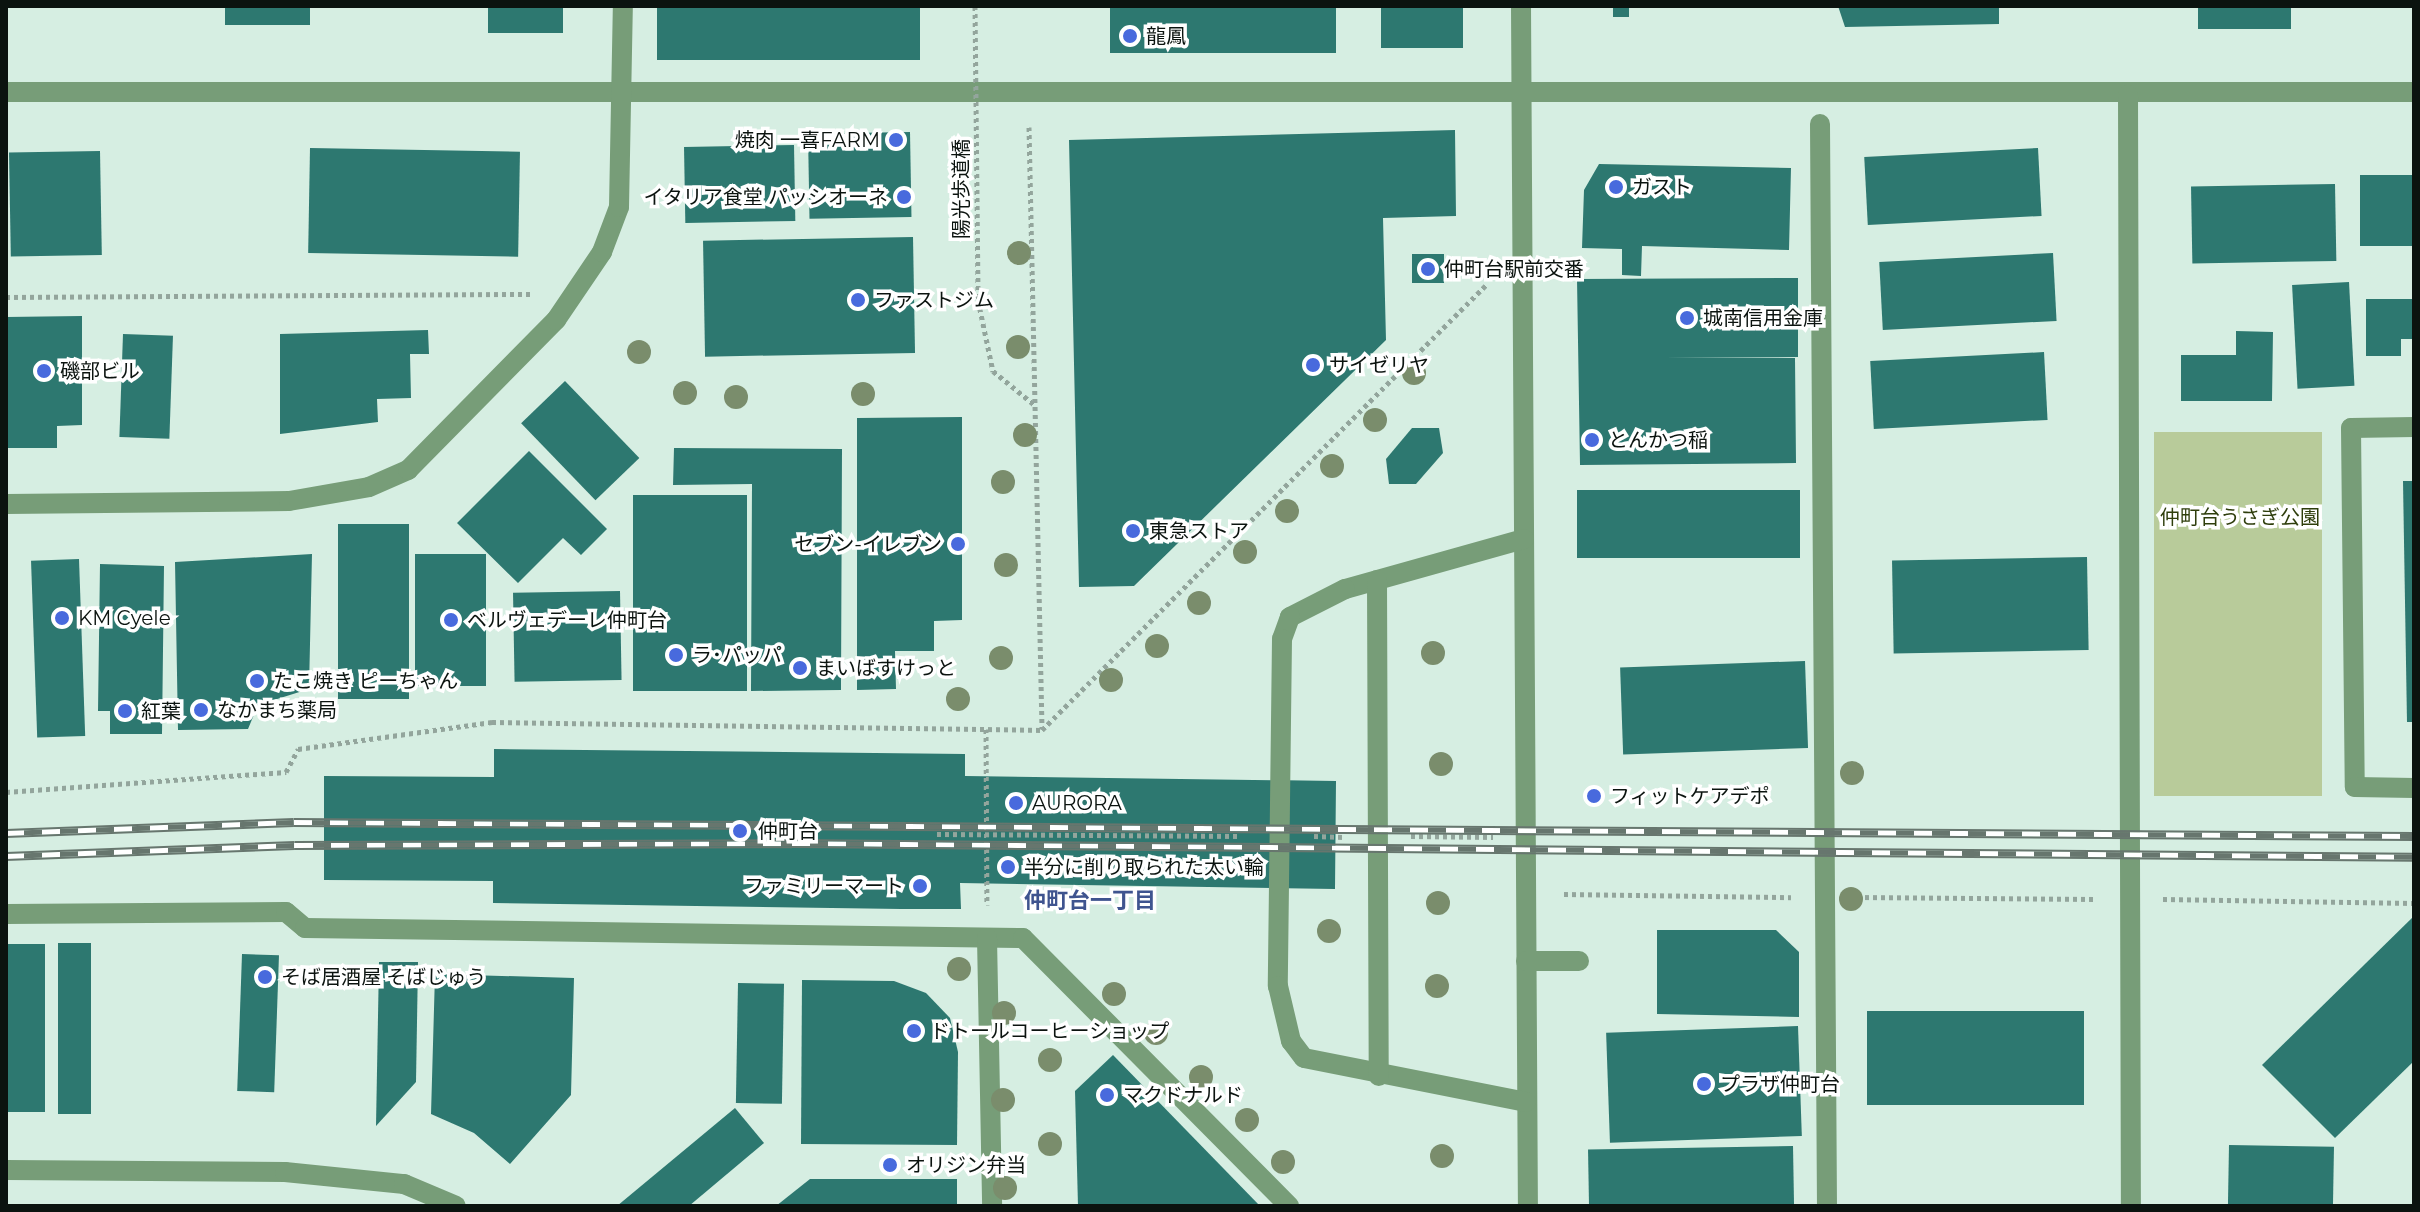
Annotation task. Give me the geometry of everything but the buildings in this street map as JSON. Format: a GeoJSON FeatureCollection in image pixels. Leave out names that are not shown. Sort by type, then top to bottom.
{"type":"FeatureCollection","features":[{"type":"Feature","properties":{"kind":"street"},"geometry":{"type":"LineString","coordinates":[[6,504],[289,501],[369,487],[408,470],[437,446],[579,293],[619,207],[623,6]]}},
{"type":"Feature","properties":{"kind":"street"},"geometry":{"type":"LineString","coordinates":[[1521,6],[1519,91],[1528,1206]]}},
{"type":"Feature","properties":{"kind":"street"},"geometry":{"type":"LineString","coordinates":[[6,92],[621,94],[1519,91],[2128,95],[2414,92]]}},
{"type":"Feature","properties":{"kind":"street"},"geometry":{"type":"LineString","coordinates":[[2128,95],[2131,1206]]}},
{"type":"Feature","properties":{"kind":"street"},"geometry":{"type":"LineString","coordinates":[[1820,124],[1827,1206]]}},
{"type":"Feature","properties":{"kind":"street"},"geometry":{"type":"LineString","coordinates":[[2414,427],[2351,428],[2355,787],[2414,788]]}},
{"type":"Feature","properties":{"kind":"street"},"geometry":{"type":"LineString","coordinates":[[1524,539],[1312,600],[1290,617],[1282,639],[1278,986],[1291,1041],[1304,1058],[1379,1076],[1526,1102]]}},
{"type":"Feature","properties":{"kind":"street"},"geometry":{"type":"LineString","coordinates":[[1377,580],[1379,1076]]}},
{"type":"Feature","properties":{"kind":"street"},"geometry":{"type":"LineString","coordinates":[[6,914],[286,912],[305,928],[1023,938],[1289,1206]]}},
{"type":"Feature","properties":{"kind":"street"},"geometry":{"type":"LineString","coordinates":[[987,938],[992,1206]]}},
{"type":"Feature","properties":{"kind":"street"},"geometry":{"type":"LineString","coordinates":[[1526,961],[1579,961]]}},
{"type":"Feature","properties":{"kind":"street"},"geometry":{"type":"LineString","coordinates":[[6,1170],[285,1172],[404,1184],[456,1206]]}},
{"type":"Feature","properties":{"kind":"path","name":"陽光歩道橋"},"geometry":{"type":"LineString","coordinates":[[975,6],[978,300],[993,371],[1037,407]]}},
{"type":"Feature","properties":{"kind":"path"},"geometry":{"type":"LineString","coordinates":[[1029,126],[1042,730]]}},
{"type":"Feature","properties":{"kind":"path"},"geometry":{"type":"LineString","coordinates":[[6,792],[286,772],[298,749],[492,722],[1042,730],[1494,276]]}},
{"type":"Feature","properties":{"kind":"path"},"geometry":{"type":"LineString","coordinates":[[6,297],[579,293]]}},
{"type":"Feature","properties":{"kind":"path"},"geometry":{"type":"LineString","coordinates":[[986,729],[987,938]]}},
{"type":"Feature","properties":{"kind":"path"},"geometry":{"type":"LineString","coordinates":[[937,834],[1240,836]]}},
{"type":"Feature","properties":{"kind":"path"},"geometry":{"type":"LineString","coordinates":[[1303,836],[1345,837]]}},
{"type":"Feature","properties":{"kind":"path"},"geometry":{"type":"LineString","coordinates":[[1401,836],[1498,837]]}},
{"type":"Feature","properties":{"kind":"path"},"geometry":{"type":"LineString","coordinates":[[2160,899],[2414,903]]}},
{"type":"Feature","properties":{"kind":"green space","name":"仲町台うさぎ公園"},"geometry":{"type":"Polygon","coordinates":[[[2154,432],[2322,432],[2322,796],[2154,796],[2154,432]]]}},
{"type":"Feature","properties":{"kind":"railway"},"geometry":{"type":"LineString","coordinates":[[6,833],[294,822],[2414,836]]}},
{"type":"Feature","properties":{"kind":"railway"},"geometry":{"type":"LineString","coordinates":[[6,856],[295,845],[792,843],[2414,857]]}},
{"type":"Feature","properties":{"kind":"place","name":"龍鳳"},"geometry":{"type":"Point","coordinates":[1130,36]}},
{"type":"Feature","properties":{"kind":"place","name":"焼肉 一喜FARM"},"geometry":{"type":"Point","coordinates":[896,140]}},
{"type":"Feature","properties":{"kind":"place","name":"ガスト"},"geometry":{"type":"Point","coordinates":[1616,187]}},
{"type":"Feature","properties":{"kind":"place","name":"イタリア食堂 パッシオーネ"},"geometry":{"type":"Point","coordinates":[904,197]}},
{"type":"Feature","properties":{"kind":"place","name":"仲町台駅前交番"},"geometry":{"type":"Point","coordinates":[1428,269]}},
{"type":"Feature","properties":{"kind":"place","name":"ファストジム"},"geometry":{"type":"Point","coordinates":[858,300]}},
{"type":"Feature","properties":{"kind":"place","name":"城南信用金庫"},"geometry":{"type":"Point","coordinates":[1687,318]}},
{"type":"Feature","properties":{"kind":"place","name":"サイゼリヤ"},"geometry":{"type":"Point","coordinates":[1313,365]}},
{"type":"Feature","properties":{"kind":"place","name":"磯部ビル"},"geometry":{"type":"Point","coordinates":[44,371]}},
{"type":"Feature","properties":{"kind":"place","name":"とんかつ稲"},"geometry":{"type":"Point","coordinates":[1592,440]}},
{"type":"Feature","properties":{"kind":"place","name":"東急ストア"},"geometry":{"type":"Point","coordinates":[1133,531]}},
{"type":"Feature","properties":{"kind":"place","name":"セブン-イレブン"},"geometry":{"type":"Point","coordinates":[958,544]}},
{"type":"Feature","properties":{"kind":"place","name":"KM Cyele"},"geometry":{"type":"Point","coordinates":[62,618]}},
{"type":"Feature","properties":{"kind":"place","name":"ベルヴェデーレ仲町台"},"geometry":{"type":"Point","coordinates":[451,620]}},
{"type":"Feature","properties":{"kind":"place","name":"ラ･パッパ"},"geometry":{"type":"Point","coordinates":[676,655]}},
{"type":"Feature","properties":{"kind":"place","name":"まいばすけっと"},"geometry":{"type":"Point","coordinates":[800,668]}},
{"type":"Feature","properties":{"kind":"place","name":"たこ焼き ピーちゃん"},"geometry":{"type":"Point","coordinates":[257,681]}},
{"type":"Feature","properties":{"kind":"place","name":"なかまち薬局"},"geometry":{"type":"Point","coordinates":[201,710]}},
{"type":"Feature","properties":{"kind":"place","name":"紅葉"},"geometry":{"type":"Point","coordinates":[125,711]}},
{"type":"Feature","properties":{"kind":"place","name":"フィットケアデポ"},"geometry":{"type":"Point","coordinates":[1594,796]}},
{"type":"Feature","properties":{"kind":"place","name":"AURORA"},"geometry":{"type":"Point","coordinates":[1016,803]}},
{"type":"Feature","properties":{"kind":"place","name":"仲町台"},"geometry":{"type":"Point","coordinates":[740,831]}},
{"type":"Feature","properties":{"kind":"place","name":"半分に削り取られた太い輪"},"geometry":{"type":"Point","coordinates":[1008,867]}},
{"type":"Feature","properties":{"kind":"place","name":"ファミリーマート"},"geometry":{"type":"Point","coordinates":[920,886]}},
{"type":"Feature","properties":{"kind":"place","name":"そば居酒屋 そばじゅう"},"geometry":{"type":"Point","coordinates":[265,977]}},
{"type":"Feature","properties":{"kind":"place","name":"ドトールコーヒーショップ"},"geometry":{"type":"Point","coordinates":[914,1031]}},
{"type":"Feature","properties":{"kind":"place","name":"プラザ仲町台"},"geometry":{"type":"Point","coordinates":[1704,1084]}},
{"type":"Feature","properties":{"kind":"place","name":"マクドナルド"},"geometry":{"type":"Point","coordinates":[1107,1095]}},
{"type":"Feature","properties":{"kind":"place","name":"オリジン弁当"},"geometry":{"type":"Point","coordinates":[890,1165]}},
{"type":"Feature","properties":{"kind":"district","name":"仲町台一丁目"},"geometry":{"type":"Point","coordinates":[1090,901]}}]}
